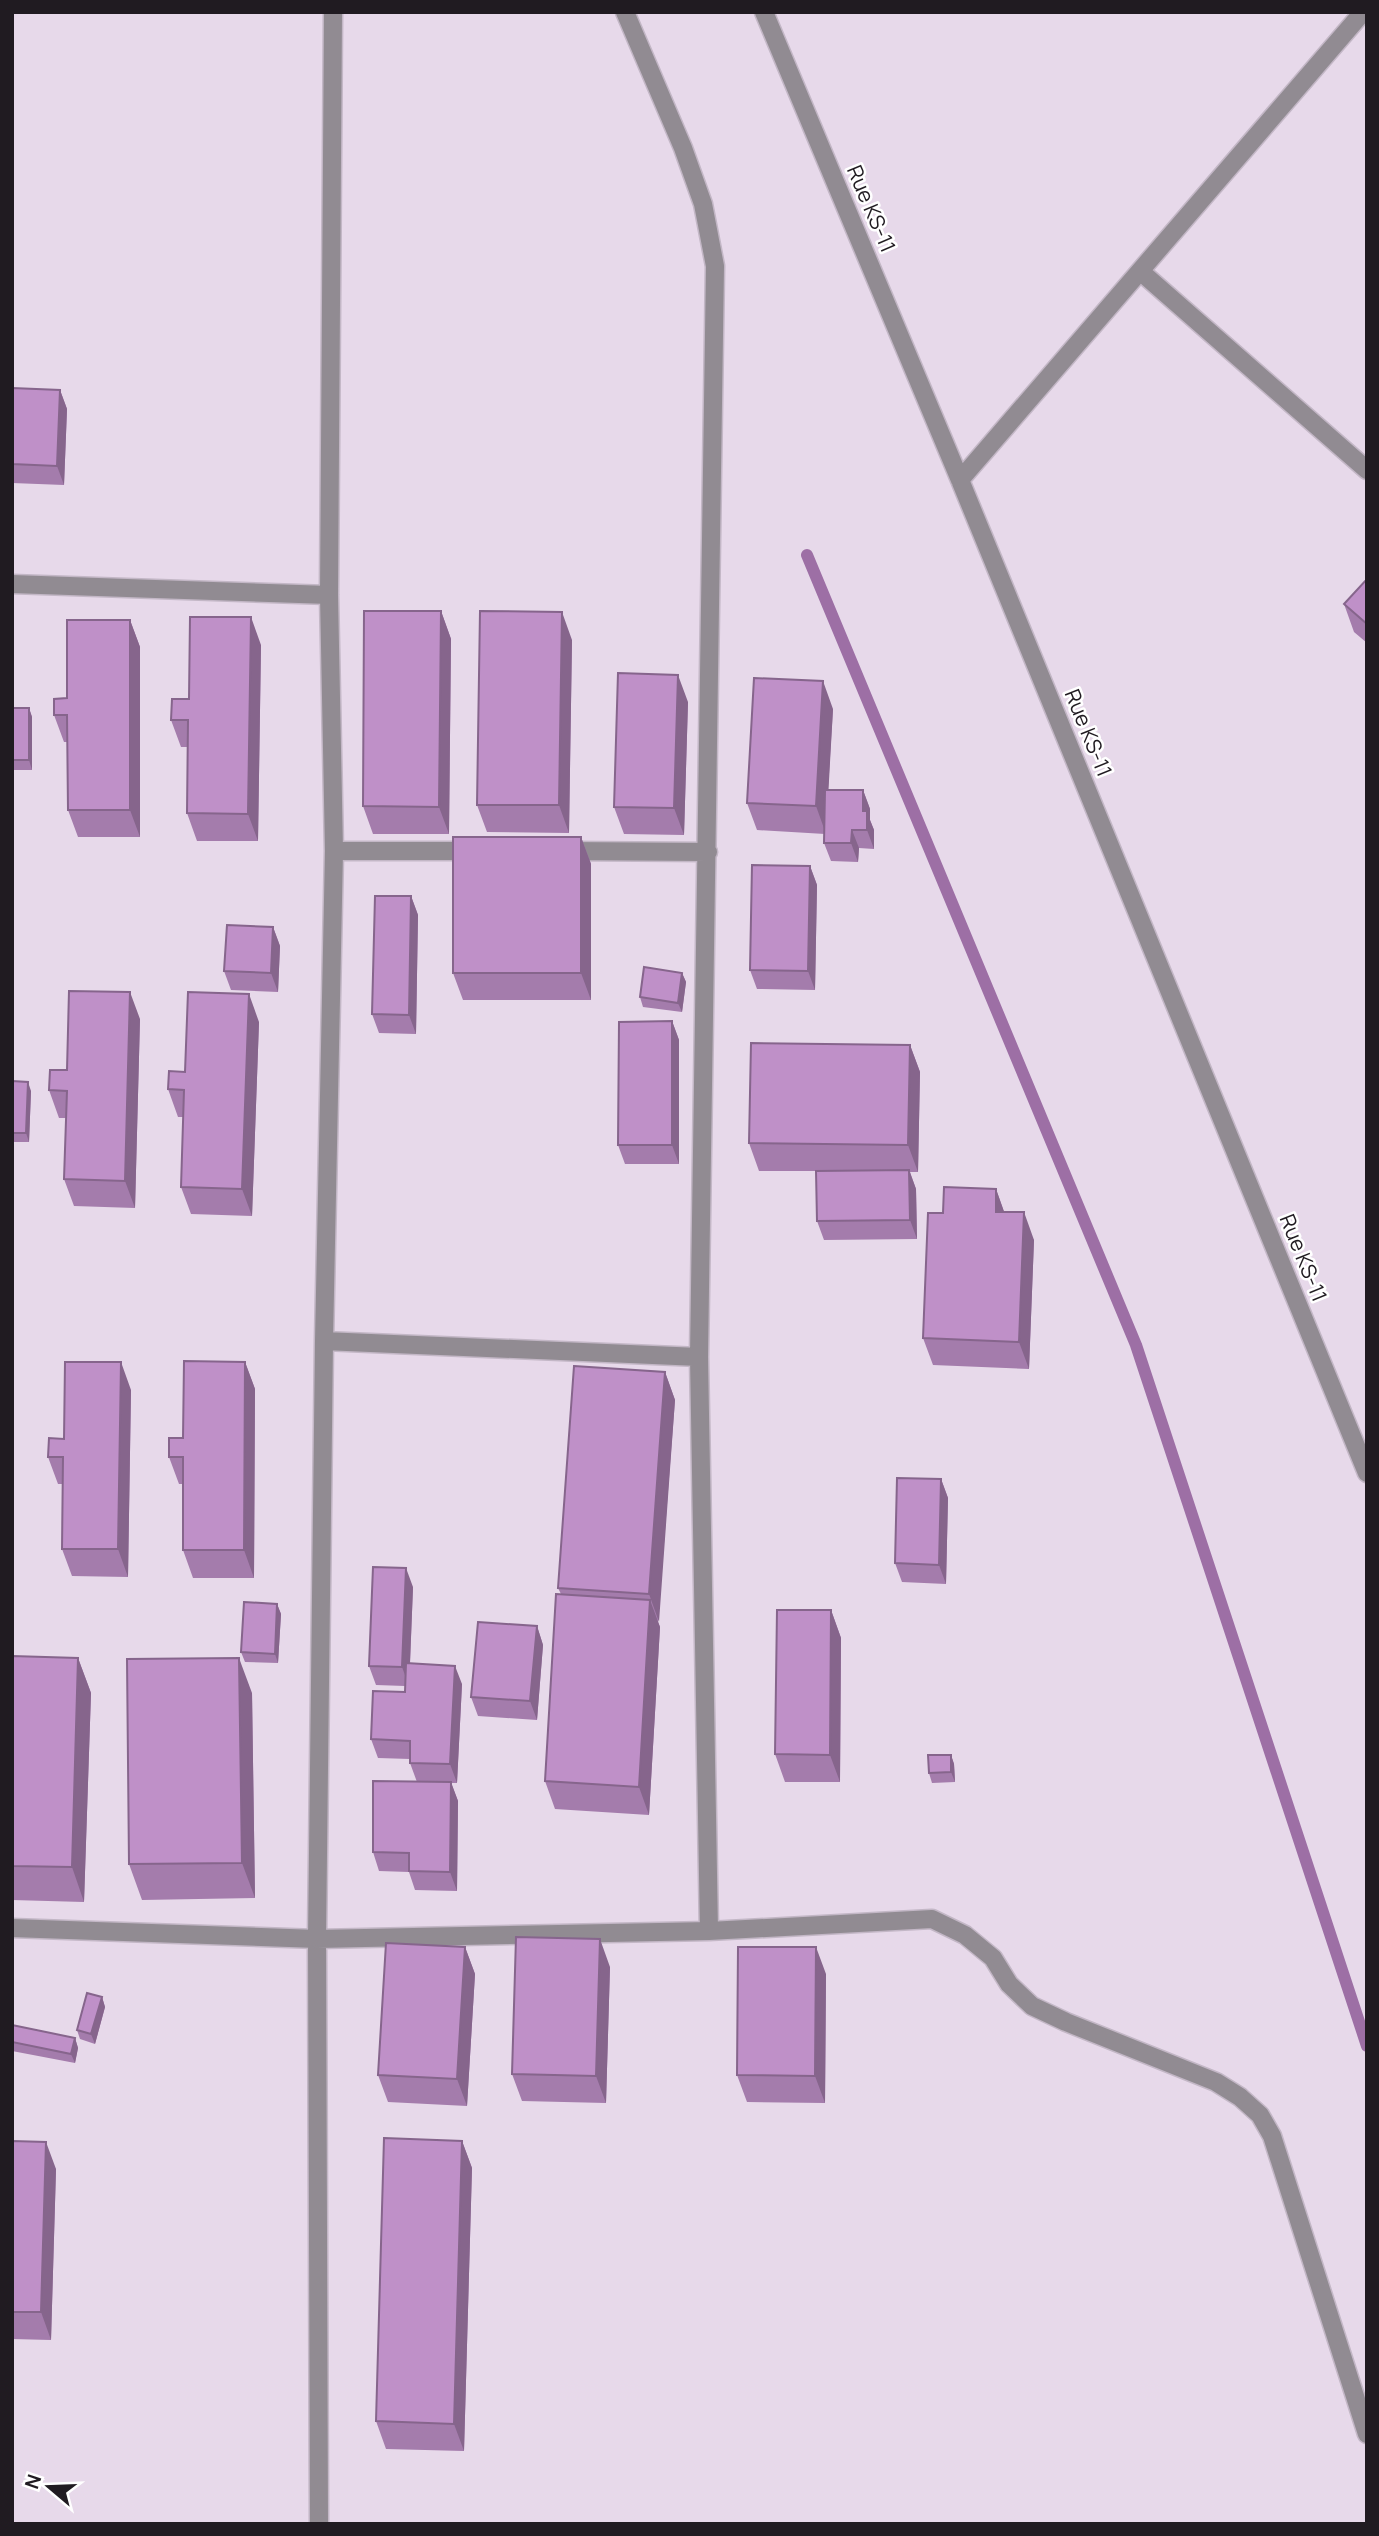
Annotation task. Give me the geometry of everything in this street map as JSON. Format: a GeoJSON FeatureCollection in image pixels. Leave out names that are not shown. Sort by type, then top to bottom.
{"type":"FeatureCollection","features":[{"type":"Feature","properties":{"kind":"street"},"geometry":{"type":"LineString","coordinates":[[320,2524],[317,1939],[324,1341],[334,851],[329,595],[333,12]]}},
{"type":"Feature","properties":{"kind":"street"},"geometry":{"type":"LineString","coordinates":[[625,12],[683,148],[703,204],[715,266],[699,1357],[709,1931]]}},
{"type":"Feature","properties":{"kind":"street","name":"Rue KS-11"},"geometry":{"type":"LineString","coordinates":[[764,12],[960,480],[1367,1473]]}},
{"type":"Feature","properties":{"kind":"street"},"geometry":{"type":"LineString","coordinates":[[960,480],[1363,12]]}},
{"type":"Feature","properties":{"kind":"street"},"geometry":{"type":"LineString","coordinates":[[1140,271],[1367,470]]}},
{"type":"Feature","properties":{"kind":"street"},"geometry":{"type":"LineString","coordinates":[[12,584],[329,595]]}},
{"type":"Feature","properties":{"kind":"street"},"geometry":{"type":"LineString","coordinates":[[334,851],[486,851]]}},
{"type":"Feature","properties":{"kind":"street"},"geometry":{"type":"LineString","coordinates":[[542,851],[708,852]]}},
{"type":"Feature","properties":{"kind":"street"},"geometry":{"type":"LineString","coordinates":[[324,1341],[699,1357]]}},
{"type":"Feature","properties":{"kind":"street"},"geometry":{"type":"LineString","coordinates":[[12,1928],[317,1939],[709,1931],[932,1919],[965,1935],[993,1958],[1009,1984],[1032,2006],[1216,2082],[1240,2097],[1260,2115],[1272,2136],[1367,2434]]}},
{"type":"Feature","properties":{"kind":"building"},"geometry":{"type":"Polygon","coordinates":[[[12,388],[60,390],[57,466],[12,464],[12,388]]]}},
{"type":"Feature","properties":{"kind":"building"},"geometry":{"type":"Polygon","coordinates":[[[1367,579],[1367,624],[1344,604],[1367,579]]]}},
{"type":"Feature","properties":{"kind":"building"},"geometry":{"type":"Polygon","coordinates":[[[364,611],[441,611],[439,807],[363,806],[364,611]]]}},
{"type":"Feature","properties":{"kind":"building"},"geometry":{"type":"Polygon","coordinates":[[[480,611],[562,612],[559,805],[477,805],[480,611]]]}},
{"type":"Feature","properties":{"kind":"building"},"geometry":{"type":"Polygon","coordinates":[[[190,617],[251,617],[248,814],[187,813],[188,720],[171,720],[172,699],[189,699],[190,617]]]}},
{"type":"Feature","properties":{"kind":"building"},"geometry":{"type":"Polygon","coordinates":[[[67,620],[130,620],[130,810],[68,810],[67,715],[54,715],[54,699],[67,698],[67,620]]]}},
{"type":"Feature","properties":{"kind":"building"},"geometry":{"type":"Polygon","coordinates":[[[618,673],[678,675],[674,808],[614,807],[618,673]]]}},
{"type":"Feature","properties":{"kind":"building"},"geometry":{"type":"Polygon","coordinates":[[[754,678],[823,681],[816,806],[747,803],[754,678]]]}},
{"type":"Feature","properties":{"kind":"building"},"geometry":{"type":"Polygon","coordinates":[[[12,708],[29,708],[29,760],[12,760],[12,708]]]}},
{"type":"Feature","properties":{"kind":"building"},"geometry":{"type":"Polygon","coordinates":[[[825,790],[863,790],[867,830],[852,830],[851,843],[824,843],[825,790]]]}},
{"type":"Feature","properties":{"kind":"building"},"geometry":{"type":"Polygon","coordinates":[[[453,837],[581,837],[581,973],[453,973],[453,837]]]}},
{"type":"Feature","properties":{"kind":"building"},"geometry":{"type":"Polygon","coordinates":[[[752,865],[810,866],[808,971],[750,970],[752,865]]]}},
{"type":"Feature","properties":{"kind":"building"},"geometry":{"type":"Polygon","coordinates":[[[375,896],[411,896],[409,1015],[372,1014],[375,896]]]}},
{"type":"Feature","properties":{"kind":"building"},"geometry":{"type":"Polygon","coordinates":[[[227,925],[273,927],[271,973],[224,971],[227,925]]]}},
{"type":"Feature","properties":{"kind":"building"},"geometry":{"type":"Polygon","coordinates":[[[644,967],[682,973],[678,1003],[640,997],[644,967]]]}},
{"type":"Feature","properties":{"kind":"building"},"geometry":{"type":"Polygon","coordinates":[[[69,991],[130,992],[125,1181],[64,1179],[67,1091],[49,1090],[50,1070],[67,1070],[69,991]]]}},
{"type":"Feature","properties":{"kind":"building"},"geometry":{"type":"Polygon","coordinates":[[[188,992],[249,994],[242,1189],[181,1187],[184,1090],[168,1089],[169,1071],[185,1072],[188,992]]]}},
{"type":"Feature","properties":{"kind":"building"},"geometry":{"type":"Polygon","coordinates":[[[672,1021],[672,1145],[618,1145],[619,1022],[672,1021]]]}},
{"type":"Feature","properties":{"kind":"building"},"geometry":{"type":"Polygon","coordinates":[[[751,1043],[910,1045],[908,1145],[749,1143],[751,1043]]]}},
{"type":"Feature","properties":{"kind":"building"},"geometry":{"type":"Polygon","coordinates":[[[12,1081],[28,1082],[26,1133],[12,1133],[12,1081]]]}},
{"type":"Feature","properties":{"kind":"building"},"geometry":{"type":"Polygon","coordinates":[[[909,1170],[910,1220],[817,1221],[816,1171],[909,1170]]]}},
{"type":"Feature","properties":{"kind":"building"},"geometry":{"type":"Polygon","coordinates":[[[944,1187],[996,1189],[996,1212],[1024,1212],[1019,1342],[923,1338],[928,1213],[943,1213],[944,1187]]]}},
{"type":"Feature","properties":{"kind":"building"},"geometry":{"type":"Polygon","coordinates":[[[184,1361],[245,1362],[244,1550],[183,1550],[183,1457],[169,1457],[169,1438],[183,1438],[184,1361]]]}},
{"type":"Feature","properties":{"kind":"building"},"geometry":{"type":"Polygon","coordinates":[[[65,1362],[121,1362],[118,1549],[62,1549],[63,1457],[48,1457],[49,1438],[64,1439],[65,1362]]]}},
{"type":"Feature","properties":{"kind":"building"},"geometry":{"type":"Polygon","coordinates":[[[574,1366],[665,1372],[649,1594],[558,1588],[574,1366]]]}},
{"type":"Feature","properties":{"kind":"building"},"geometry":{"type":"Polygon","coordinates":[[[897,1478],[941,1479],[939,1565],[895,1563],[897,1478]]]}},
{"type":"Feature","properties":{"kind":"building"},"geometry":{"type":"Polygon","coordinates":[[[373,1567],[406,1568],[402,1667],[369,1666],[373,1567]]]}},
{"type":"Feature","properties":{"kind":"building"},"geometry":{"type":"Polygon","coordinates":[[[556,1594],[650,1600],[639,1787],[545,1781],[556,1594]]]}},
{"type":"Feature","properties":{"kind":"building"},"geometry":{"type":"Polygon","coordinates":[[[244,1602],[277,1604],[275,1654],[241,1652],[244,1602]]]}},
{"type":"Feature","properties":{"kind":"building"},"geometry":{"type":"Polygon","coordinates":[[[777,1610],[831,1610],[830,1755],[775,1754],[777,1610]]]}},
{"type":"Feature","properties":{"kind":"building"},"geometry":{"type":"Polygon","coordinates":[[[478,1622],[537,1626],[530,1701],[471,1697],[478,1622]]]}},
{"type":"Feature","properties":{"kind":"building"},"geometry":{"type":"Polygon","coordinates":[[[12,1656],[78,1658],[72,1867],[12,1866],[12,1656]]]}},
{"type":"Feature","properties":{"kind":"building"},"geometry":{"type":"Polygon","coordinates":[[[239,1658],[242,1863],[129,1864],[127,1659],[239,1658]]]}},
{"type":"Feature","properties":{"kind":"building"},"geometry":{"type":"Polygon","coordinates":[[[406,1663],[455,1666],[450,1764],[410,1763],[410,1741],[371,1739],[373,1691],[405,1692],[406,1663]]]}},
{"type":"Feature","properties":{"kind":"building"},"geometry":{"type":"Polygon","coordinates":[[[928,1755],[951,1755],[951,1772],[929,1773],[928,1755]]]}},
{"type":"Feature","properties":{"kind":"building"},"geometry":{"type":"Polygon","coordinates":[[[373,1781],[451,1782],[450,1872],[409,1871],[409,1853],[373,1852],[373,1781]]]}},
{"type":"Feature","properties":{"kind":"building"},"geometry":{"type":"Polygon","coordinates":[[[516,1937],[600,1939],[596,2076],[512,2074],[516,1937]]]}},
{"type":"Feature","properties":{"kind":"building"},"geometry":{"type":"Polygon","coordinates":[[[386,1943],[465,1947],[457,2079],[378,2075],[386,1943]]]}},
{"type":"Feature","properties":{"kind":"building"},"geometry":{"type":"Polygon","coordinates":[[[738,1947],[816,1947],[815,2076],[737,2075],[738,1947]]]}},
{"type":"Feature","properties":{"kind":"building"},"geometry":{"type":"Polygon","coordinates":[[[87,1993],[102,1997],[91,2034],[77,2030],[87,1993]]]}},
{"type":"Feature","properties":{"kind":"building"},"geometry":{"type":"Polygon","coordinates":[[[12,2025],[75,2038],[71,2054],[12,2042],[12,2025]]]}},
{"type":"Feature","properties":{"kind":"building"},"geometry":{"type":"Polygon","coordinates":[[[384,2138],[462,2141],[454,2424],[376,2421],[384,2138]]]}},
{"type":"Feature","properties":{"kind":"building"},"geometry":{"type":"Polygon","coordinates":[[[12,2141],[46,2142],[41,2312],[12,2312],[12,2141]]]}},
{"type":"Feature","properties":{"kind":"waterway"},"geometry":{"type":"LineString","coordinates":[[807,555],[1136,1345],[1367,2046]]}}]}
